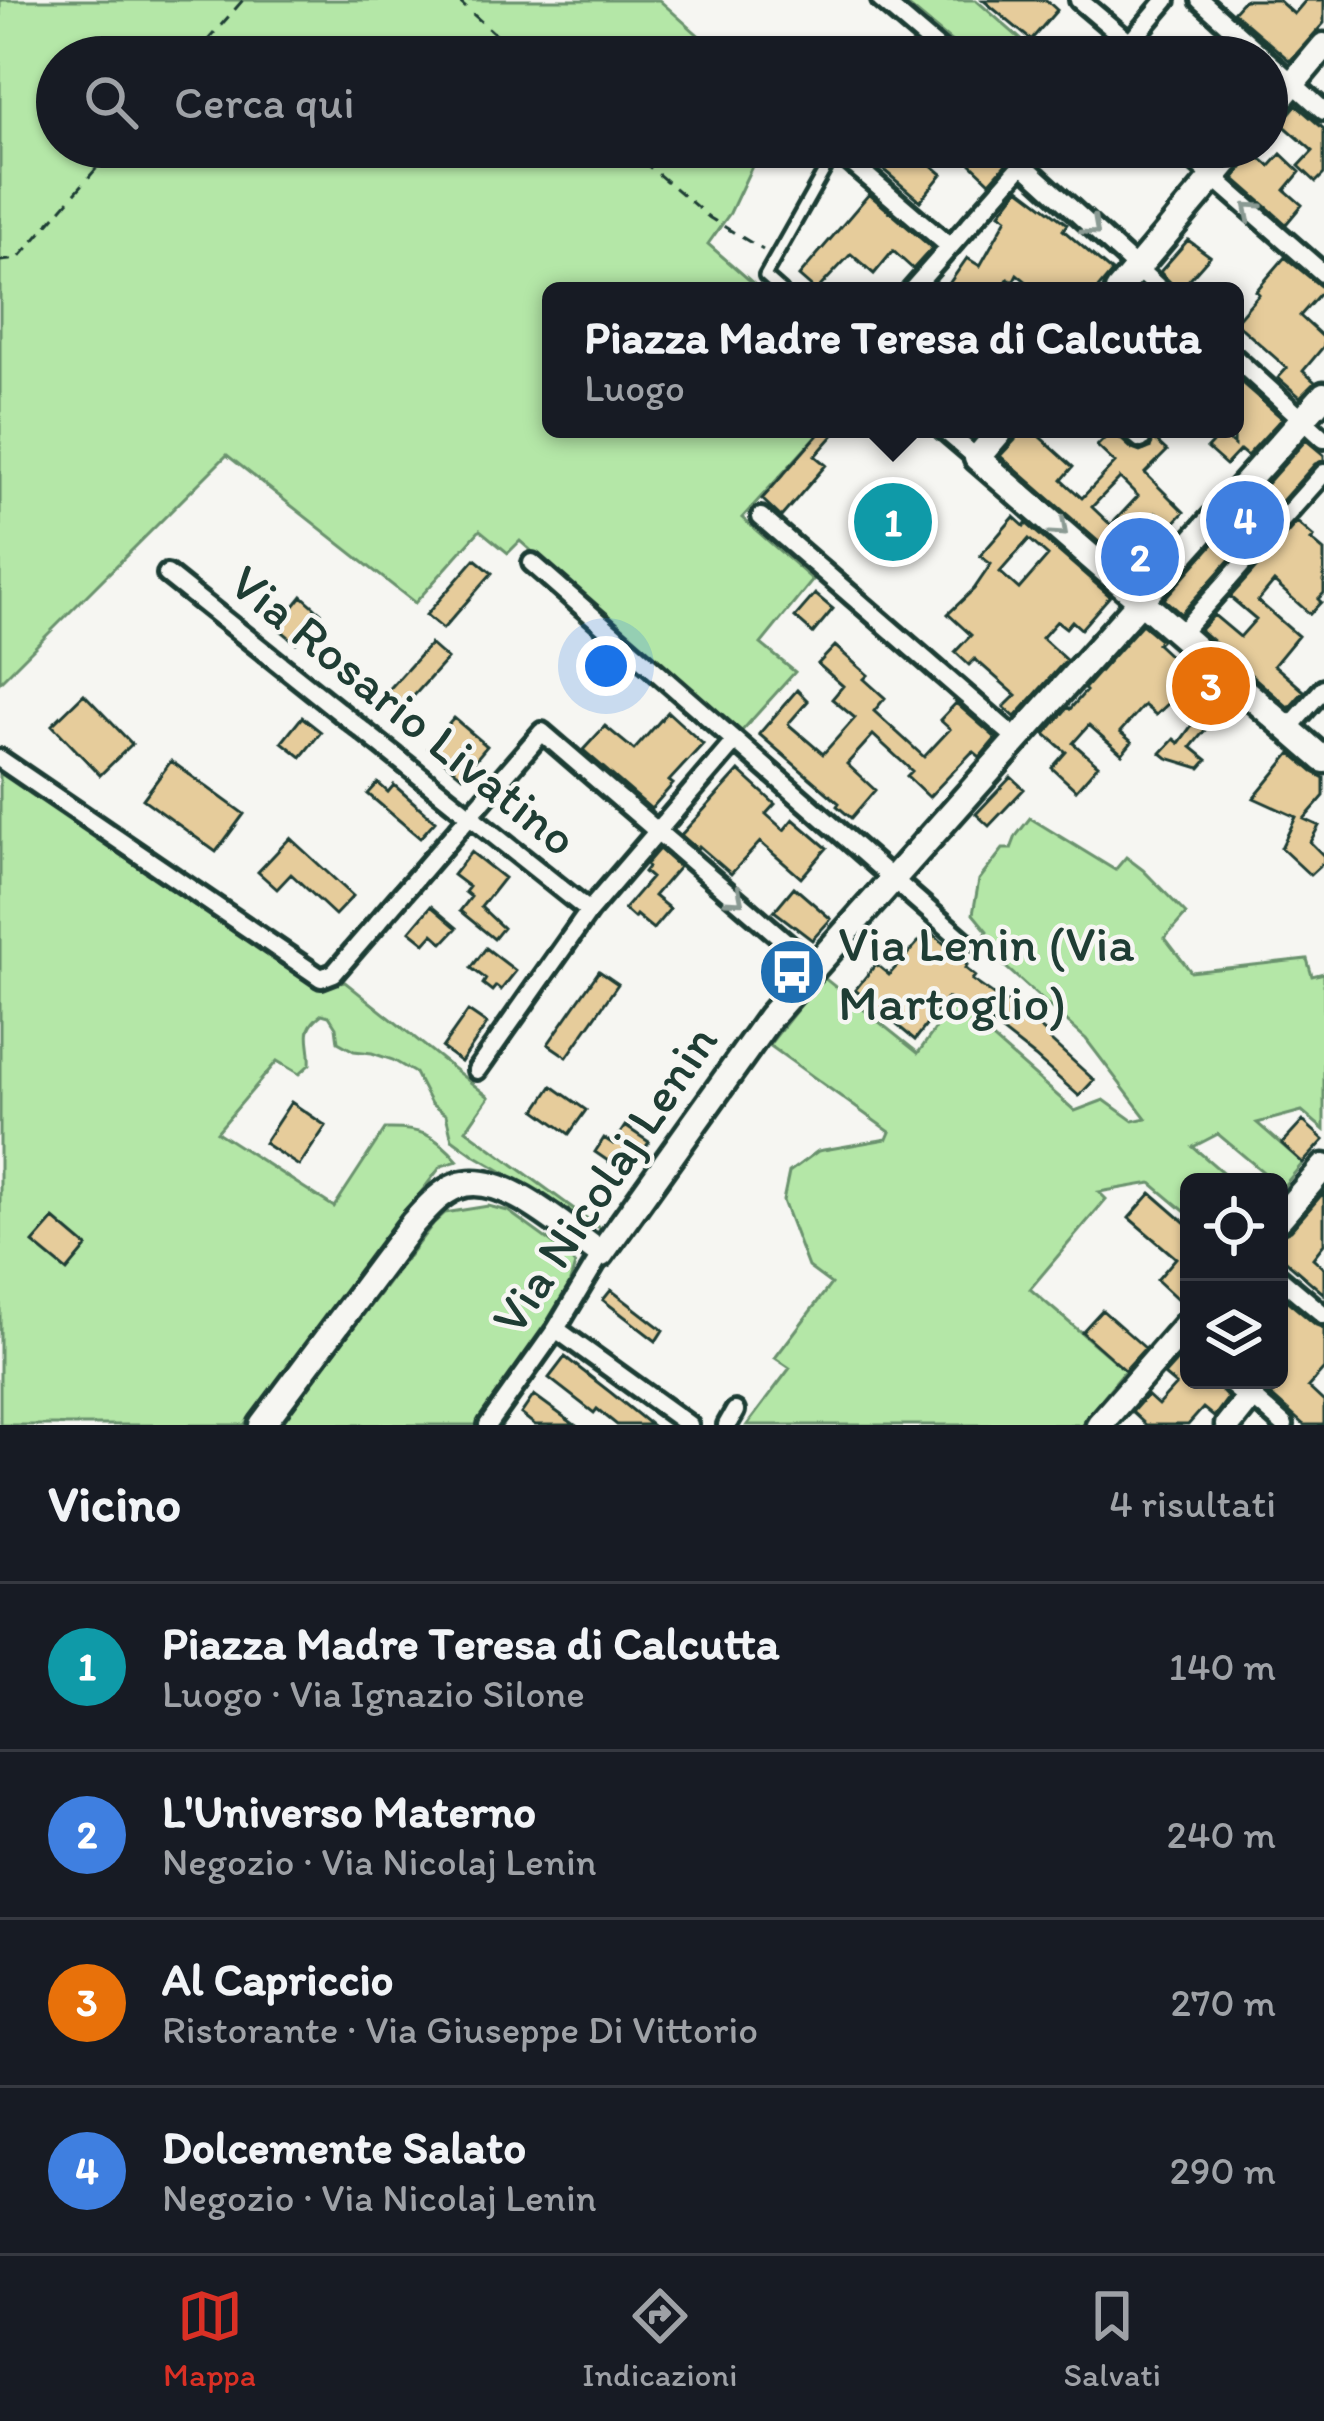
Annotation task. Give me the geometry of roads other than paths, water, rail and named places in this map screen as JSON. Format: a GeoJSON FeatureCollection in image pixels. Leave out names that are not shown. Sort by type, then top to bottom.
{"type":"FeatureCollection","features":[{"type":"Feature","properties":{"kind":"main road"},"geometry":{"type":"LineString","coordinates":[[1288,89],[1324,46]]}},
{"type":"Feature","properties":{"kind":"main road"},"geometry":{"type":"LineString","coordinates":[[1125,282],[1222,168]]}},
{"type":"Feature","properties":{"kind":"main road","name":"Via Nicolaj Lenin"},"geometry":{"type":"LineString","coordinates":[[601,1254],[770,1016],[1324,395]]}},
{"type":"Feature","properties":{"kind":"main road"},"geometry":{"type":"LineString","coordinates":[[994,438],[977,458],[1324,760]]}},
{"type":"Feature","properties":{"kind":"main road"},"geometry":{"type":"LineString","coordinates":[[1288,1209],[1324,1167]]}},
{"type":"Feature","properties":{"kind":"main road"},"geometry":{"type":"LineString","coordinates":[[262,1425],[413,1223],[433,1202],[460,1185],[476,1182],[511,1191],[601,1254]]}},
{"type":"Feature","properties":{"kind":"main road"},"geometry":{"type":"LineString","coordinates":[[1099,1425],[1180,1338]]}},
{"type":"Feature","properties":{"kind":"main road"},"geometry":{"type":"LineString","coordinates":[[1228,1425],[1242,1389]]}},
{"type":"Feature","properties":{"kind":"street"},"geometry":{"type":"LineString","coordinates":[[881,0],[923,36]]}},
{"type":"Feature","properties":{"kind":"street"},"geometry":{"type":"LineString","coordinates":[[1079,0],[1111,36]]}},
{"type":"Feature","properties":{"kind":"street"},"geometry":{"type":"LineString","coordinates":[[1136,36],[1166,0]]}},
{"type":"Feature","properties":{"kind":"street"},"geometry":{"type":"LineString","coordinates":[[1200,0],[1241,36]]}},
{"type":"Feature","properties":{"kind":"street"},"geometry":{"type":"LineString","coordinates":[[1288,78],[1324,111]]}},
{"type":"Feature","properties":{"kind":"street"},"geometry":{"type":"LineString","coordinates":[[858,168],[950,247]]}},
{"type":"Feature","properties":{"kind":"street"},"geometry":{"type":"LineString","coordinates":[[919,282],[1019,168]]}},
{"type":"Feature","properties":{"kind":"street"},"geometry":{"type":"LineString","coordinates":[[1027,168],[1152,282]]}},
{"type":"Feature","properties":{"kind":"street"},"geometry":{"type":"LineString","coordinates":[[1204,168],[1324,274]]}},
{"type":"Feature","properties":{"kind":"street"},"geometry":{"type":"LineString","coordinates":[[1244,366],[1324,439]]}},
{"type":"Feature","properties":{"kind":"street"},"geometry":{"type":"LineString","coordinates":[[954,438],[977,458]]}},
{"type":"Feature","properties":{"kind":"street"},"geometry":{"type":"LineString","coordinates":[[1179,635],[1324,473]]}},
{"type":"Feature","properties":{"kind":"street"},"geometry":{"type":"LineString","coordinates":[[761,517],[1018,740]]}},
{"type":"Feature","properties":{"kind":"street"},"geometry":{"type":"LineString","coordinates":[[532,562],[965,942]]}},
{"type":"Feature","properties":{"kind":"street","name":"Via Rosario Livatino"},"geometry":{"type":"LineString","coordinates":[[166,574],[589,911]]}},
{"type":"Feature","properties":{"kind":"street"},"geometry":{"type":"LineString","coordinates":[[1288,729],[1324,688]]}},
{"type":"Feature","properties":{"kind":"street"},"geometry":{"type":"LineString","coordinates":[[0,759],[321,978],[334,973],[542,733],[815,967]]}},
{"type":"Feature","properties":{"kind":"street"},"geometry":{"type":"LineString","coordinates":[[477,1070],[589,911],[736,741]]}},
{"type":"Feature","properties":{"kind":"street","name":"Via Nicolaj Lenin"},"geometry":{"type":"LineString","coordinates":[[493,1424],[601,1254]]}},
{"type":"Feature","properties":{"kind":"street"},"geometry":{"type":"LineString","coordinates":[[1284,1281],[1324,1316]]}},
{"type":"Feature","properties":{"kind":"street"},"geometry":{"type":"LineString","coordinates":[[556,1328],[688,1425]]}},
{"type":"Feature","properties":{"kind":"street"},"geometry":{"type":"LineString","coordinates":[[1243,1389],[1284,1425]]}},
{"type":"Feature","properties":{"kind":"lane"},"geometry":{"type":"LineString","coordinates":[[772,282],[765,276],[824,168]]}},
{"type":"Feature","properties":{"kind":"place","name":"Dolcemente Salato"},"geometry":{"type":"Point","coordinates":[1245,520]}},
{"type":"Feature","properties":{"kind":"place","name":"Piazza Madre Teresa di Calcutta"},"geometry":{"type":"Point","coordinates":[893,522]}},
{"type":"Feature","properties":{"kind":"place","name":"L'Universo Materno"},"geometry":{"type":"Point","coordinates":[1140,557]}},
{"type":"Feature","properties":{"kind":"place","name":"Al Capriccio"},"geometry":{"type":"Point","coordinates":[1211,686]}},
{"type":"Feature","properties":{"kind":"place","name":"Via Lenin (Via Martoglio)"},"geometry":{"type":"Point","coordinates":[792,972]}}]}
